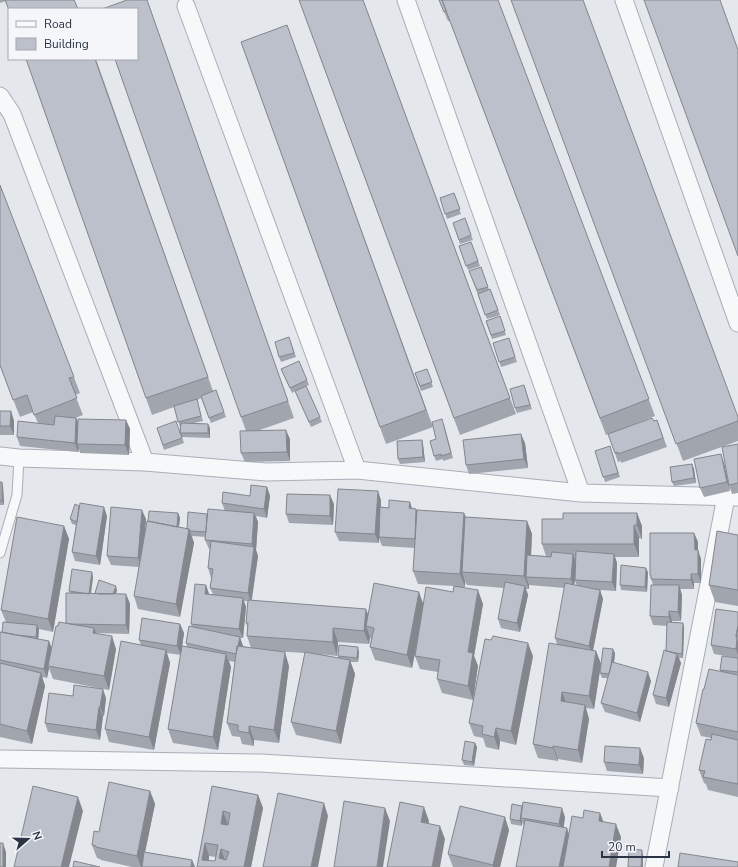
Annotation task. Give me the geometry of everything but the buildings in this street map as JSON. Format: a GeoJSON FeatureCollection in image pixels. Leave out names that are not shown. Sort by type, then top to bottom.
{"type":"FeatureCollection","features":[{"type":"Feature","properties":{"kind":"street"},"geometry":{"type":"LineString","coordinates":[[406,0],[581,493]]}},
{"type":"Feature","properties":{"kind":"street"},"geometry":{"type":"LineString","coordinates":[[624,0],[738,323]]}},
{"type":"Feature","properties":{"kind":"street"},"geometry":{"type":"LineString","coordinates":[[186,6],[357,470]]}},
{"type":"Feature","properties":{"kind":"street"},"geometry":{"type":"LineString","coordinates":[[0,96],[12,114],[145,462]]}},
{"type":"Feature","properties":{"kind":"street"},"geometry":{"type":"LineString","coordinates":[[0,456],[145,462],[266,472],[357,470],[581,493],[732,497],[654,867]]}},
{"type":"Feature","properties":{"kind":"street"},"geometry":{"type":"LineString","coordinates":[[0,759],[261,763],[670,788]]}},
{"type":"Feature","properties":{"kind":"lane"},"geometry":{"type":"LineString","coordinates":[[0,553],[17,495],[20,458]]}}]}
